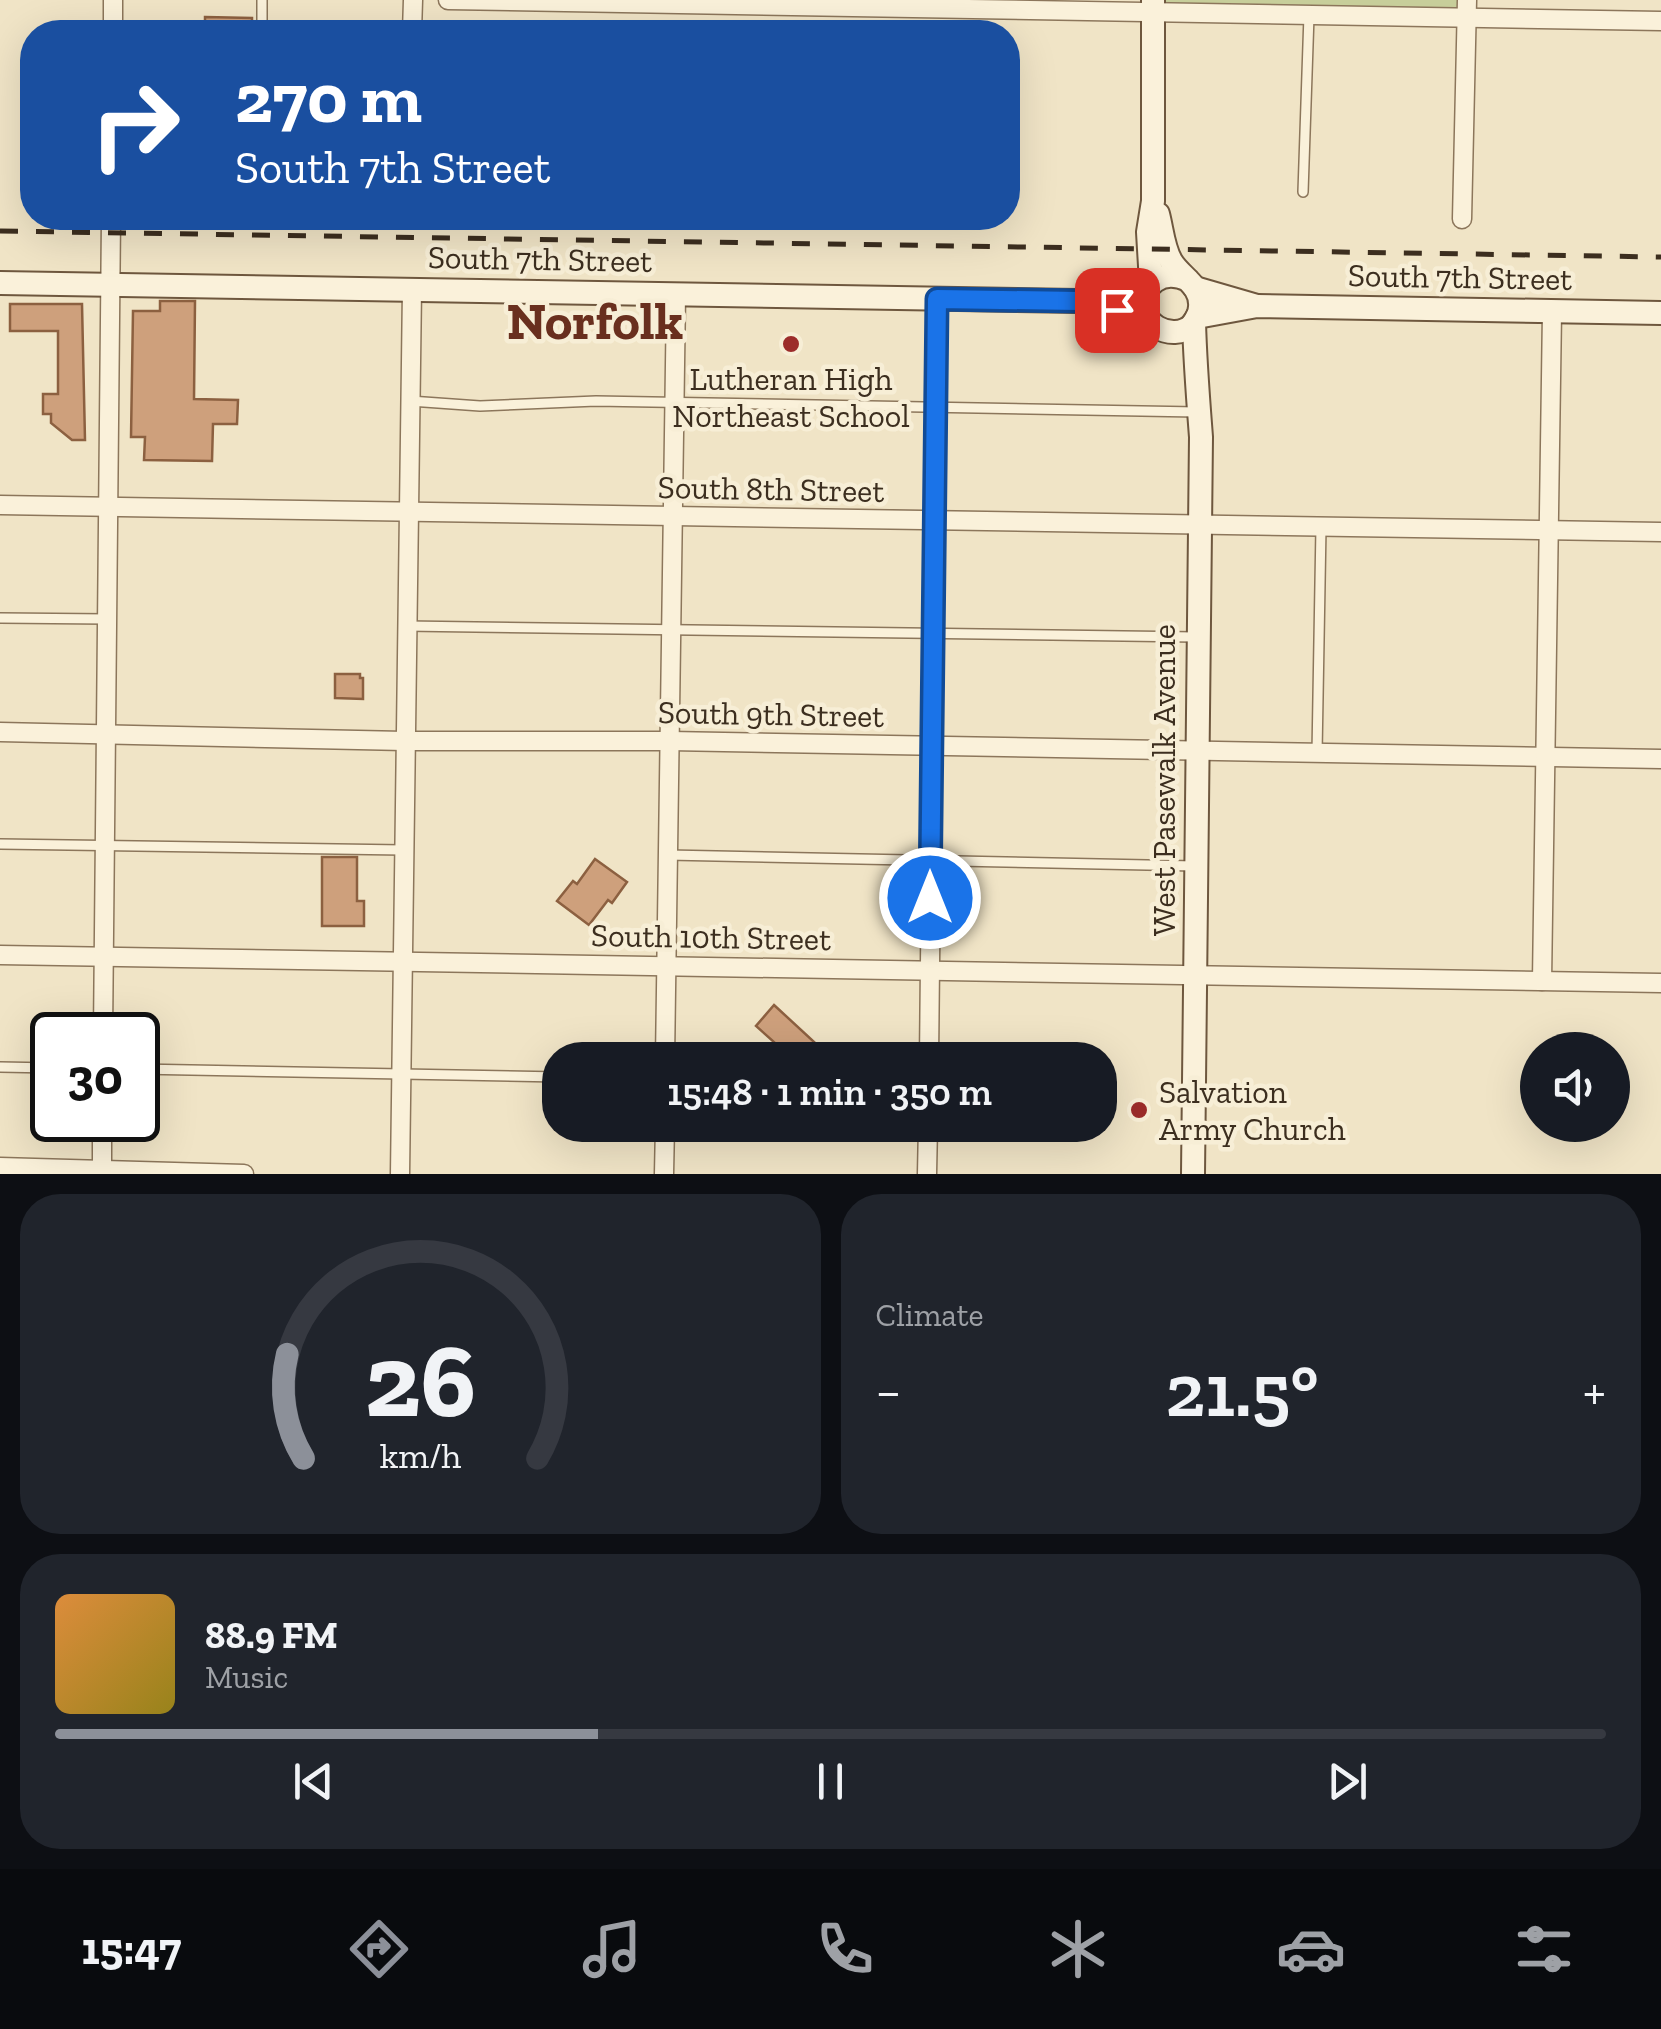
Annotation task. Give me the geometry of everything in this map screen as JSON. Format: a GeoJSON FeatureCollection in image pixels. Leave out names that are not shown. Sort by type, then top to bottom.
{"type":"FeatureCollection","features":[{"type":"Feature","properties":{"kind":"street"},"geometry":{"type":"LineString","coordinates":[[448,0],[1153,7],[1308,15],[1467,9],[1661,21]]}},
{"type":"Feature","properties":{"kind":"street"},"geometry":{"type":"LineString","coordinates":[[1153,7],[1153,201],[1148,232],[1149,285],[1142,304],[1156,326],[1184,330],[1196,319],[1201,302],[1192,284],[1169,257],[1153,201]]}},
{"type":"Feature","properties":{"kind":"street"},"geometry":{"type":"LineString","coordinates":[[1462,219],[1467,9]]}},
{"type":"Feature","properties":{"kind":"street"},"geometry":{"type":"LineString","coordinates":[[103,1012],[111,230]]}},
{"type":"Feature","properties":{"kind":"street"},"geometry":{"type":"LineString","coordinates":[[1149,285],[1170,275],[1192,284]]}},
{"type":"Feature","properties":{"kind":"street","name":"South 7th Street"},"geometry":{"type":"LineString","coordinates":[[0,283],[1078,301],[1128,294],[1149,285]]}},
{"type":"Feature","properties":{"kind":"street","name":"South 7th Street"},"geometry":{"type":"LineString","coordinates":[[1192,284],[1257,306]]}},
{"type":"Feature","properties":{"kind":"street"},"geometry":{"type":"LineString","coordinates":[[400,1174],[412,289]]}},
{"type":"Feature","properties":{"kind":"street"},"geometry":{"type":"LineString","coordinates":[[665,1042],[676,295]]}},
{"type":"Feature","properties":{"kind":"street"},"geometry":{"type":"LineString","coordinates":[[929,1042],[937,299]]}},
{"type":"Feature","properties":{"kind":"street","name":"South 7th Street"},"geometry":{"type":"LineString","coordinates":[[1078,301],[1156,326]]}},
{"type":"Feature","properties":{"kind":"street","name":"South 7th Street"},"geometry":{"type":"LineString","coordinates":[[1196,319],[1257,306],[1661,313]]}},
{"type":"Feature","properties":{"kind":"street"},"geometry":{"type":"LineString","coordinates":[[1542,981],[1552,312]]}},
{"type":"Feature","properties":{"kind":"street","name":"West Pasewalk Avenue"},"geometry":{"type":"LineString","coordinates":[[1193,1174],[1199,524],[1196,319]]}},
{"type":"Feature","properties":{"kind":"street","name":"West Pasewalk Avenue"},"geometry":{"type":"LineString","coordinates":[[1156,326],[1196,387]]}},
{"type":"Feature","properties":{"kind":"street","name":"South 8th Street"},"geometry":{"type":"LineString","coordinates":[[0,505],[1661,532]]}},
{"type":"Feature","properties":{"kind":"street","name":"South 9th Street"},"geometry":{"type":"LineString","coordinates":[[0,732],[1661,759]]}},
{"type":"Feature","properties":{"kind":"street","name":"South 10th Street"},"geometry":{"type":"LineString","coordinates":[[0,955],[1661,983]]}},
{"type":"Feature","properties":{"kind":"street"},"geometry":{"type":"LineString","coordinates":[[102,1142],[102,1172]]}},
{"type":"Feature","properties":{"kind":"street"},"geometry":{"type":"LineString","coordinates":[[664,1142],[664,1174]]}},
{"type":"Feature","properties":{"kind":"street"},"geometry":{"type":"LineString","coordinates":[[927,1174],[928,1142]]}},
{"type":"Feature","properties":{"kind":"street"},"geometry":{"type":"LineString","coordinates":[[0,1167],[244,1174]]}},
{"type":"Feature","properties":{"kind":"lane"},"geometry":{"type":"LineString","coordinates":[[1303,192],[1308,15]]}},
{"type":"Feature","properties":{"kind":"lane"},"geometry":{"type":"LineString","coordinates":[[410,401],[480,406],[555,402],[1199,412]]}},
{"type":"Feature","properties":{"kind":"lane"},"geometry":{"type":"LineString","coordinates":[[1318,753],[1321,528]]}},
{"type":"Feature","properties":{"kind":"lane"},"geometry":{"type":"LineString","coordinates":[[0,618],[107,619]]}},
{"type":"Feature","properties":{"kind":"lane"},"geometry":{"type":"LineString","coordinates":[[406,626],[1198,637]]}},
{"type":"Feature","properties":{"kind":"lane"},"geometry":{"type":"LineString","coordinates":[[0,844],[403,850]]}},
{"type":"Feature","properties":{"kind":"lane"},"geometry":{"type":"LineString","coordinates":[[668,854],[1195,866]]}},
{"type":"Feature","properties":{"kind":"lane"},"geometry":{"type":"LineString","coordinates":[[0,1067],[30,1068]]}},
{"type":"Feature","properties":{"kind":"lane"},"geometry":{"type":"LineString","coordinates":[[160,1069],[542,1077]]}},
{"type":"Feature","properties":{"kind":"green space"},"geometry":{"type":"Polygon","coordinates":[[[1153,0],[1467,0],[1467,17],[1153,14],[1153,0]]]}},
{"type":"Feature","properties":{"kind":"building"},"geometry":{"type":"Polygon","coordinates":[[[205,17],[252,18],[252,20],[205,17]]]}},
{"type":"Feature","properties":{"kind":"building"},"geometry":{"type":"Polygon","coordinates":[[[160,301],[195,301],[194,399],[238,400],[237,424],[213,424],[212,461],[144,460],[145,437],[131,437],[133,311],[160,311],[160,301]]]}},
{"type":"Feature","properties":{"kind":"building"},"geometry":{"type":"Polygon","coordinates":[[[10,304],[82,304],[85,440],[72,440],[51,423],[51,414],[43,414],[43,394],[58,394],[58,331],[10,331],[10,304]]]}},
{"type":"Feature","properties":{"kind":"building"},"geometry":{"type":"Polygon","coordinates":[[[335,674],[360,674],[363,699],[335,698],[335,674]]]}},
{"type":"Feature","properties":{"kind":"building"},"geometry":{"type":"Polygon","coordinates":[[[322,857],[357,857],[357,901],[364,901],[364,926],[322,926],[322,857]]]}},
{"type":"Feature","properties":{"kind":"building"},"geometry":{"type":"Polygon","coordinates":[[[595,859],[627,882],[589,925],[557,901],[573,881],[577,884],[595,859]]]}},
{"type":"Feature","properties":{"kind":"building"},"geometry":{"type":"Polygon","coordinates":[[[774,1005],[814,1042],[774,1042],[756,1026],[774,1005]]]}},
{"type":"Feature","properties":{"kind":"railway"},"geometry":{"type":"LineString","coordinates":[[0,231],[1661,257]]}},
{"type":"Feature","properties":{"kind":"place","name":"Lutheran High Northeast School"},"geometry":{"type":"Point","coordinates":[791,344]}},
{"type":"Feature","properties":{"kind":"place","name":"Salvation Army Church"},"geometry":{"type":"Point","coordinates":[1139,1110]}},
{"type":"Feature","properties":{"kind":"district","name":"Norfolk"},"geometry":{"type":"Point","coordinates":[595,321]}},
{"type":"Feature","properties":{"kind":"route"},"geometry":{"type":"LineString","coordinates":[[930,898],[937,299],[1078,301],[1117,310]]}}]}
